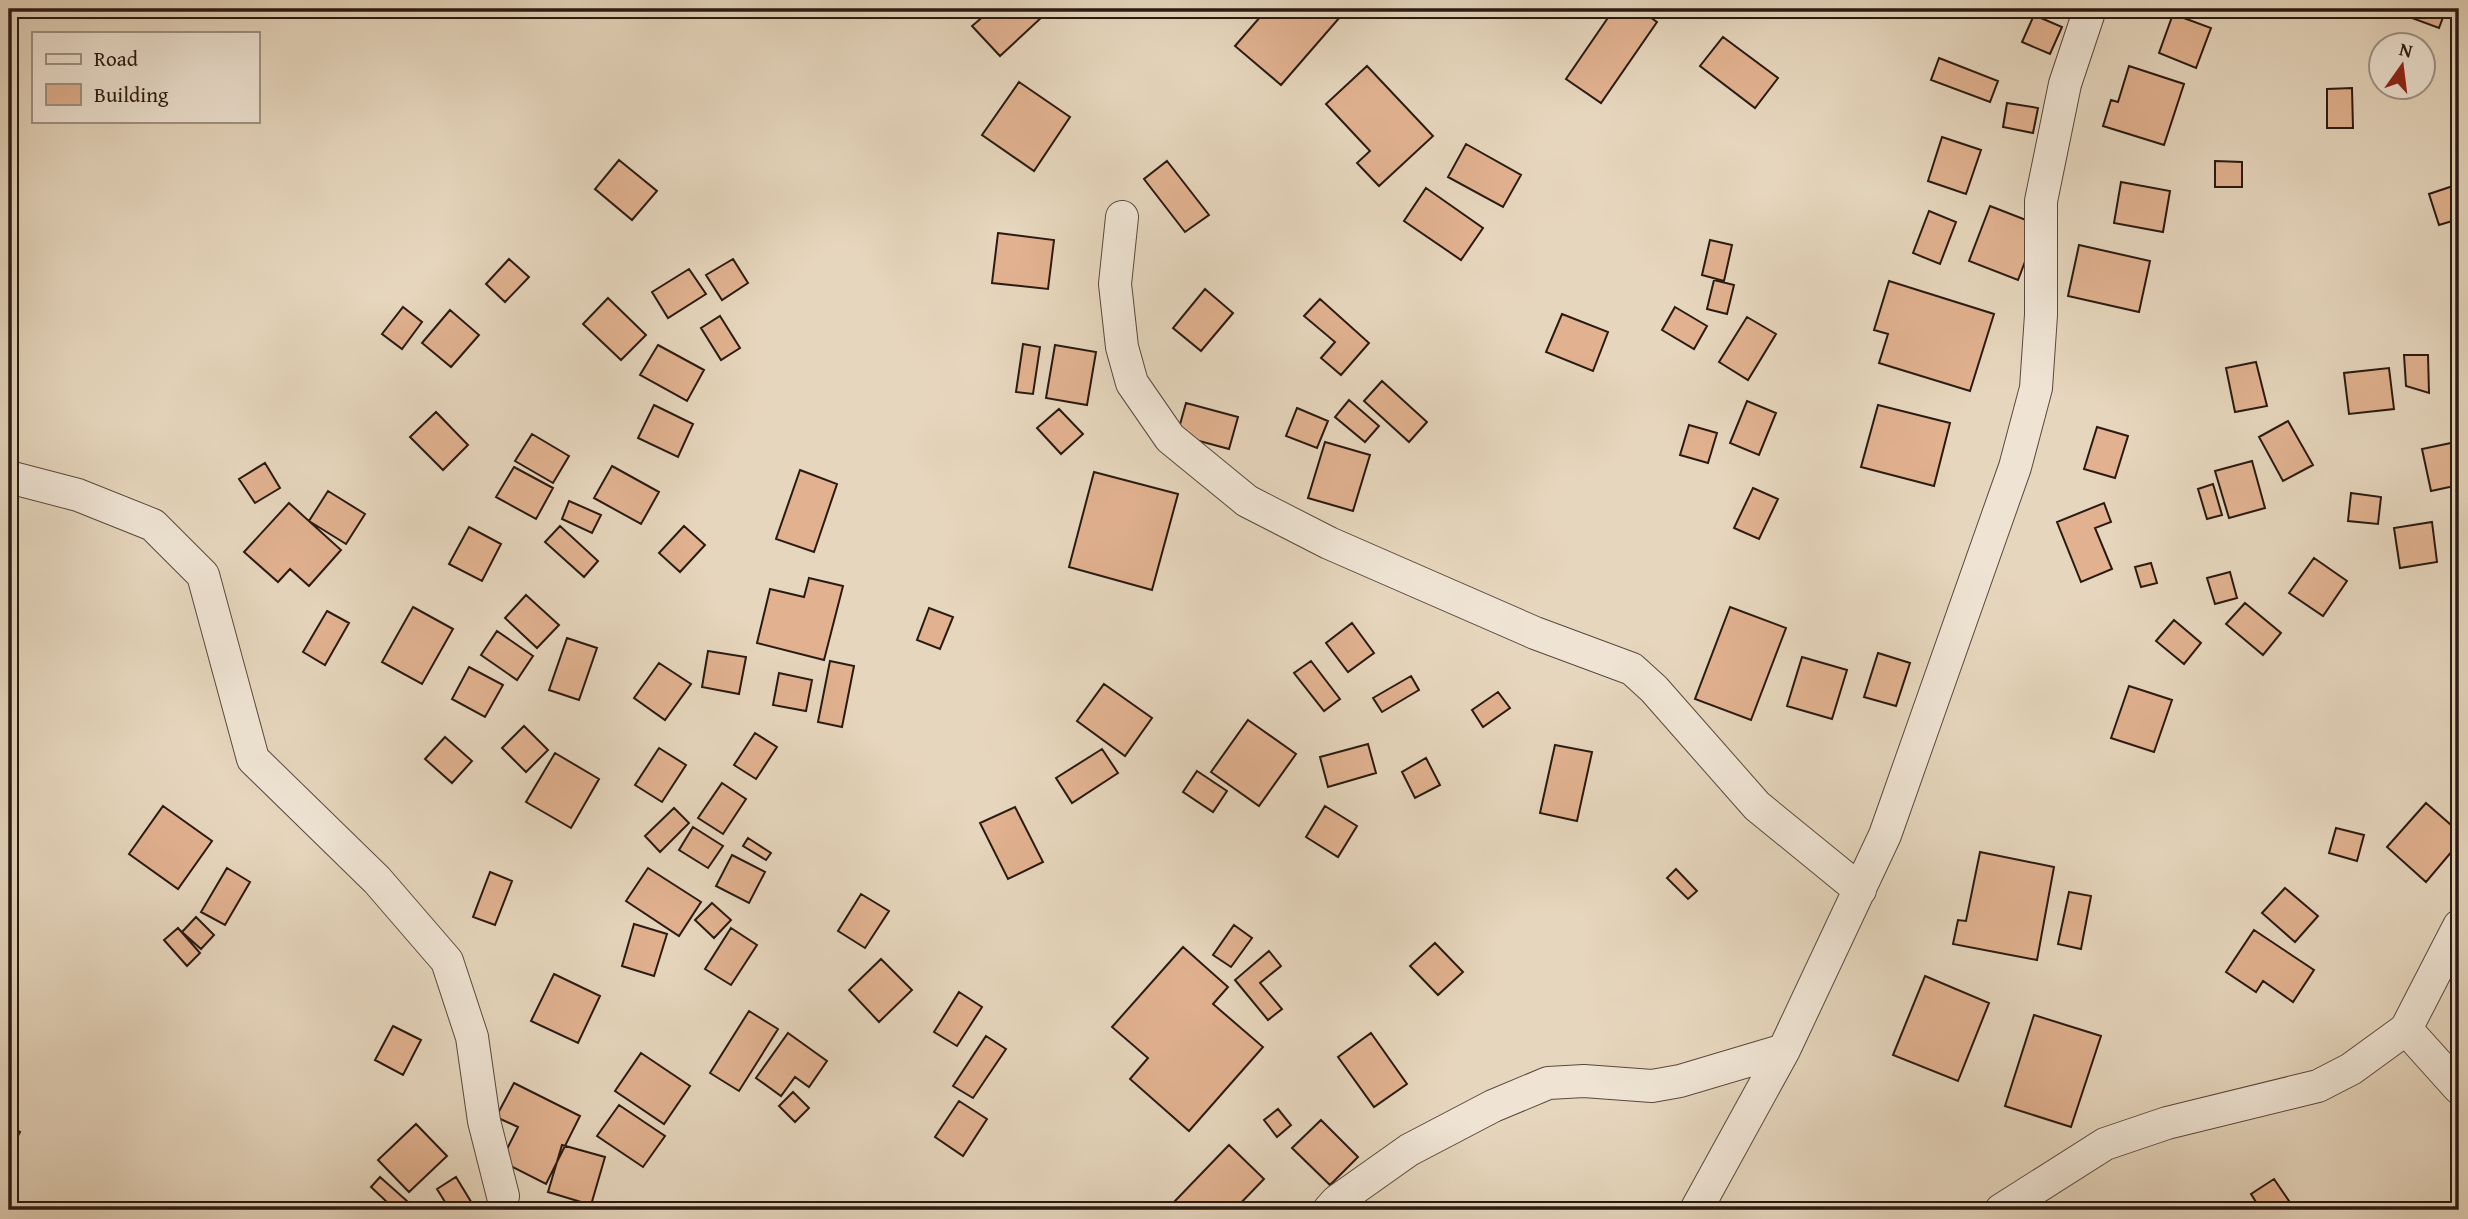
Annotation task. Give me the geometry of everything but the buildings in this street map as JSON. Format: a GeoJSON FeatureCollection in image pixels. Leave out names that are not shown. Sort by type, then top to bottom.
{"type":"FeatureCollection","features":[{"type":"Feature","properties":{"kind":"street"},"geometry":{"type":"LineString","coordinates":[[1696,1210],[1784,1050],[1885,835],[2015,467],[2036,388],[2041,315],[2041,201],[2065,84],[2090,9]]}},
{"type":"Feature","properties":{"kind":"street"},"geometry":{"type":"LineString","coordinates":[[1122,217],[1115,284],[1122,347],[1132,383],[1170,438],[1247,500],[1329,544],[1535,633],[1632,669],[1654,689],[1758,807],[1860,890]]}},
{"type":"Feature","properties":{"kind":"street"},"geometry":{"type":"LineString","coordinates":[[9,477],[78,495],[153,525],[203,575],[253,759],[377,880],[447,961],[472,1037],[484,1121],[503,1196]]}},
{"type":"Feature","properties":{"kind":"street"},"geometry":{"type":"LineString","coordinates":[[2001,1210],[2105,1144],[2167,1123],[2318,1086],[2351,1069],[2406,1029],[2459,926]]}},
{"type":"Feature","properties":{"kind":"street"},"geometry":{"type":"LineString","coordinates":[[2406,1029],[2459,1088]]}},
{"type":"Feature","properties":{"kind":"street"},"geometry":{"type":"LineString","coordinates":[[1329,1210],[1337,1201],[1409,1150],[1493,1106],[1548,1083],[1584,1081],[1653,1086],[1680,1081],[1784,1050]]}}]}
